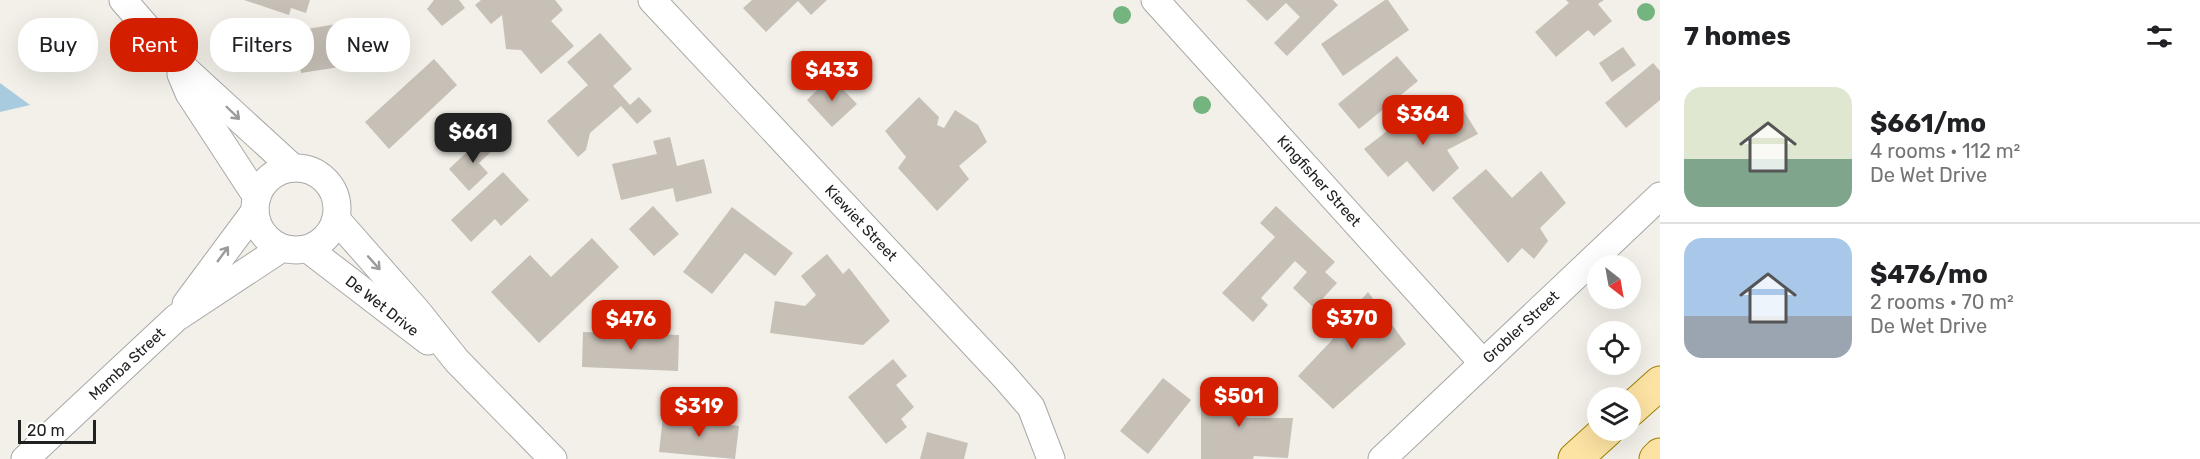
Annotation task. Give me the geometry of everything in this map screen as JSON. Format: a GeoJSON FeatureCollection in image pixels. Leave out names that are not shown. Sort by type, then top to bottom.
{"type":"FeatureCollection","features":[{"type":"Feature","properties":{"kind":"main road"},"geometry":{"type":"LineString","coordinates":[[1641,400],[1660,383]]}},
{"type":"Feature","properties":{"kind":"main road"},"geometry":{"type":"LineString","coordinates":[[1575,459],[1595,441]]}},
{"type":"Feature","properties":{"kind":"main road"},"geometry":{"type":"LineString","coordinates":[[1656,459],[1660,455]]}},
{"type":"Feature","properties":{"kind":"street","name":"De Wet Drive"},"geometry":{"type":"LineString","coordinates":[[123,0],[139,18]]}},
{"type":"Feature","properties":{"kind":"street","name":"Kiewiet Street"},"geometry":{"type":"LineString","coordinates":[[652,0],[1031,407],[1051,459]]}},
{"type":"Feature","properties":{"kind":"street","name":"Kingfisher Street"},"geometry":{"type":"LineString","coordinates":[[1155,0],[1483,363]]}},
{"type":"Feature","properties":{"kind":"street","name":"De Wet Drive"},"geometry":{"type":"LineString","coordinates":[[180,72],[189,93],[256,204],[257,223],[262,234],[271,242],[295,248],[457,360]]}},
{"type":"Feature","properties":{"kind":"street","name":"De Wet Drive"},"geometry":{"type":"LineString","coordinates":[[188,72],[293,168],[312,171],[328,182],[338,206],[336,219],[457,360],[554,459]]}},
{"type":"Feature","properties":{"kind":"street"},"geometry":{"type":"LineString","coordinates":[[256,204],[270,177],[293,168]]}},
{"type":"Feature","properties":{"kind":"street","name":"Grobler Street"},"geometry":{"type":"LineString","coordinates":[[1382,459],[1660,196]]}},
{"type":"Feature","properties":{"kind":"street","name":"Mamba Street"},"geometry":{"type":"LineString","coordinates":[[25,459],[176,318],[256,204]]}},
{"type":"Feature","properties":{"kind":"street"},"geometry":{"type":"LineString","coordinates":[[295,248],[326,238],[336,219]]}},
{"type":"Feature","properties":{"kind":"street","name":"Mamba Street"},"geometry":{"type":"LineString","coordinates":[[176,318],[295,248]]}},
{"type":"Feature","properties":{"kind":"water"},"geometry":{"type":"Polygon","coordinates":[[[0,83],[30,105],[0,112],[0,83]]]}},
{"type":"Feature","properties":{"kind":"building"},"geometry":{"type":"Polygon","coordinates":[[[244,0],[310,0],[306,13],[291,8],[289,15],[244,0]]]}},
{"type":"Feature","properties":{"kind":"building"},"geometry":{"type":"Polygon","coordinates":[[[434,0],[459,0],[465,8],[442,26],[427,9],[434,0]]]}},
{"type":"Feature","properties":{"kind":"building"},"geometry":{"type":"Polygon","coordinates":[[[481,0],[555,0],[563,10],[551,21],[574,46],[541,74],[521,50],[506,49],[502,15],[491,24],[475,5],[481,0]]]}},
{"type":"Feature","properties":{"kind":"building"},"geometry":{"type":"Polygon","coordinates":[[[752,0],[827,0],[811,15],[798,1],[766,32],[743,8],[752,0]]]}},
{"type":"Feature","properties":{"kind":"building"},"geometry":{"type":"Polygon","coordinates":[[[1246,0],[1333,0],[1338,5],[1287,56],[1274,43],[1300,17],[1286,3],[1267,21],[1246,0]]]}},
{"type":"Feature","properties":{"kind":"building"},"geometry":{"type":"Polygon","coordinates":[[[1388,0],[1409,30],[1343,76],[1321,44],[1388,0]]]}},
{"type":"Feature","properties":{"kind":"building"},"geometry":{"type":"Polygon","coordinates":[[[1566,0],[1604,0],[1598,4],[1612,21],[1594,36],[1588,30],[1556,57],[1535,32],[1569,3],[1566,0]]]}},
{"type":"Feature","properties":{"kind":"building"},"geometry":{"type":"Polygon","coordinates":[[[326,26],[326,69],[314,71],[314,28],[326,26]]]}},
{"type":"Feature","properties":{"kind":"building"},"geometry":{"type":"Polygon","coordinates":[[[600,33],[632,69],[613,86],[630,105],[639,97],[652,111],[637,124],[621,106],[590,133],[586,150],[578,157],[547,121],[588,85],[567,62],[600,33]]]}},
{"type":"Feature","properties":{"kind":"building"},"geometry":{"type":"Polygon","coordinates":[[[1623,47],[1636,65],[1612,82],[1599,63],[1623,47]]]}},
{"type":"Feature","properties":{"kind":"building"},"geometry":{"type":"Polygon","coordinates":[[[1397,56],[1418,81],[1359,129],[1338,104],[1397,56]]]}},
{"type":"Feature","properties":{"kind":"building"},"geometry":{"type":"Polygon","coordinates":[[[434,59],[457,85],[389,149],[365,122],[434,59]]]}},
{"type":"Feature","properties":{"kind":"building"},"geometry":{"type":"Polygon","coordinates":[[[1653,63],[1660,71],[1660,100],[1626,128],[1605,103],[1653,63]]]}},
{"type":"Feature","properties":{"kind":"building"},"geometry":{"type":"Polygon","coordinates":[[[831,77],[857,104],[832,127],[807,100],[831,77]]]}},
{"type":"Feature","properties":{"kind":"building"},"geometry":{"type":"Polygon","coordinates":[[[919,97],[939,117],[937,125],[944,128],[955,110],[978,125],[987,142],[959,166],[969,179],[937,211],[898,168],[906,157],[885,131],[919,97]]]}},
{"type":"Feature","properties":{"kind":"building"},"geometry":{"type":"Polygon","coordinates":[[[1459,103],[1478,134],[1447,150],[1459,168],[1433,192],[1407,161],[1388,177],[1364,149],[1414,110],[1430,128],[1459,103]]]}},
{"type":"Feature","properties":{"kind":"building"},"geometry":{"type":"Polygon","coordinates":[[[485,135],[496,147],[479,163],[488,173],[469,191],[449,169],[485,135]]]}},
{"type":"Feature","properties":{"kind":"building"},"geometry":{"type":"Polygon","coordinates":[[[670,137],[677,166],[704,159],[712,193],[676,202],[673,188],[621,200],[612,164],[657,154],[653,141],[670,137]]]}},
{"type":"Feature","properties":{"kind":"building"},"geometry":{"type":"Polygon","coordinates":[[[1486,169],[1512,198],[1541,171],[1566,203],[1540,228],[1548,241],[1534,259],[1522,248],[1508,263],[1452,198],[1486,169]]]}},
{"type":"Feature","properties":{"kind":"building"},"geometry":{"type":"Polygon","coordinates":[[[503,172],[529,200],[501,226],[495,219],[471,242],[451,220],[503,172]]]}},
{"type":"Feature","properties":{"kind":"building"},"geometry":{"type":"Polygon","coordinates":[[[653,206],[679,234],[654,256],[629,229],[653,206]]]}},
{"type":"Feature","properties":{"kind":"building"},"geometry":{"type":"Polygon","coordinates":[[[1276,206],[1335,262],[1325,272],[1337,283],[1314,308],[1293,288],[1307,272],[1295,261],[1261,298],[1268,305],[1253,322],[1222,293],[1275,237],[1260,223],[1276,206]]]}},
{"type":"Feature","properties":{"kind":"building"},"geometry":{"type":"Polygon","coordinates":[[[732,207],[793,253],[775,276],[745,253],[712,294],[683,272],[732,207]]]}},
{"type":"Feature","properties":{"kind":"building"},"geometry":{"type":"Polygon","coordinates":[[[592,238],[619,267],[539,343],[491,292],[530,255],[551,277],[592,238]]]}},
{"type":"Feature","properties":{"kind":"building"},"geometry":{"type":"Polygon","coordinates":[[[827,254],[843,274],[849,268],[890,321],[863,345],[770,333],[775,301],[805,306],[816,295],[801,276],[827,254]]]}},
{"type":"Feature","properties":{"kind":"building"},"geometry":{"type":"Polygon","coordinates":[[[1368,292],[1406,344],[1333,409],[1298,376],[1333,339],[1319,325],[1346,300],[1354,308],[1368,292]]]}},
{"type":"Feature","properties":{"kind":"building"},"geometry":{"type":"Polygon","coordinates":[[[583,332],[679,335],[678,371],[582,367],[583,332]]]}},
{"type":"Feature","properties":{"kind":"building"},"geometry":{"type":"Polygon","coordinates":[[[893,359],[907,376],[896,385],[914,407],[901,419],[907,427],[886,444],[848,397],[893,359]]]}},
{"type":"Feature","properties":{"kind":"building"},"geometry":{"type":"Polygon","coordinates":[[[1163,378],[1191,400],[1148,454],[1120,431],[1163,378]]]}},
{"type":"Feature","properties":{"kind":"building"},"geometry":{"type":"Polygon","coordinates":[[[1201,387],[1247,389],[1247,418],[1293,418],[1288,458],[1254,456],[1253,459],[1201,459],[1201,387]]]}},
{"type":"Feature","properties":{"kind":"building"},"geometry":{"type":"Polygon","coordinates":[[[663,417],[739,426],[735,459],[659,452],[663,417]]]}},
{"type":"Feature","properties":{"kind":"building"},"geometry":{"type":"Polygon","coordinates":[[[927,432],[968,443],[964,459],[920,459],[927,432]]]}}]}
